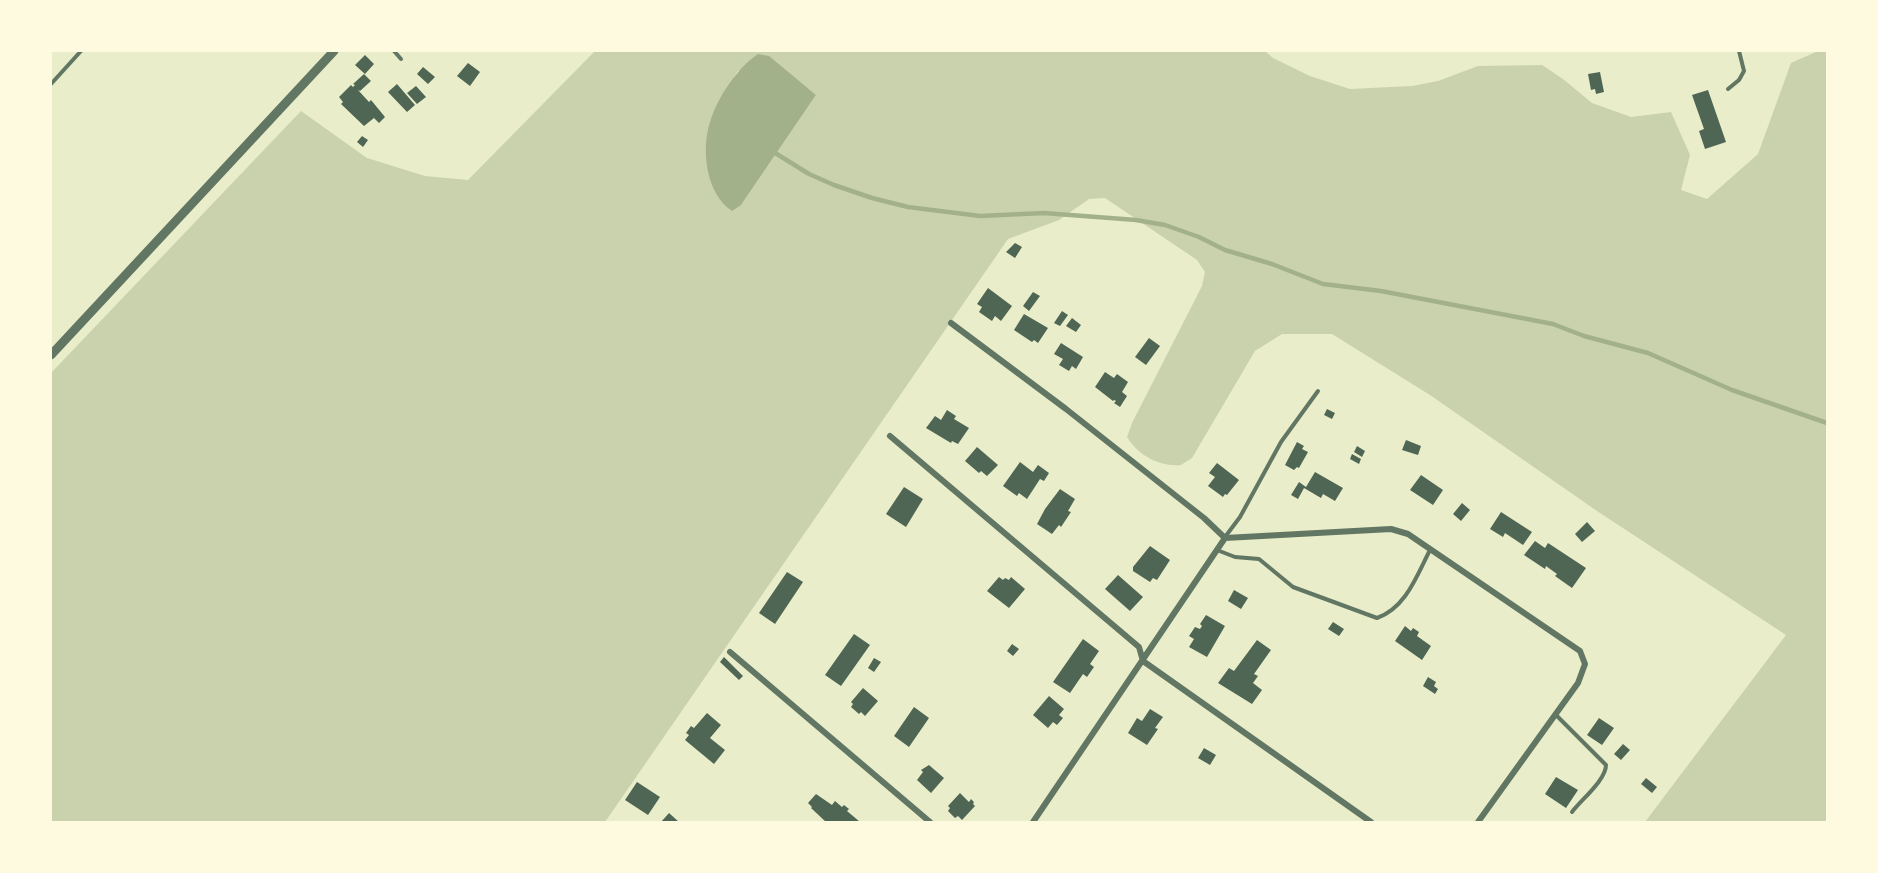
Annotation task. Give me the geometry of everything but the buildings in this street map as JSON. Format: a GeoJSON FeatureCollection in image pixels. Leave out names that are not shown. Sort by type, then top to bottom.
{"type":"FeatureCollection","features":[{"type":"Feature","properties":{"kind":"street"},"geometry":{"type":"LineString","coordinates":[[51,355],[334,51]]}},
{"type":"Feature","properties":{"kind":"street"},"geometry":{"type":"LineString","coordinates":[[951,323],[1066,409],[1204,518],[1225,538],[1391,529],[1408,534],[1580,651],[1585,664],[1578,683],[1478,822]]}},
{"type":"Feature","properties":{"kind":"street"},"geometry":{"type":"LineString","coordinates":[[890,436],[1138,647],[1143,661],[1371,822]]}},
{"type":"Feature","properties":{"kind":"street"},"geometry":{"type":"LineString","coordinates":[[1033,822],[1225,538]]}},
{"type":"Feature","properties":{"kind":"street"},"geometry":{"type":"LineString","coordinates":[[730,652],[930,822]]}},
{"type":"Feature","properties":{"kind":"lane"},"geometry":{"type":"LineString","coordinates":[[51,84],[81,51]]}},
{"type":"Feature","properties":{"kind":"lane"},"geometry":{"type":"LineString","coordinates":[[394,51],[401,59]]}},
{"type":"Feature","properties":{"kind":"lane"},"geometry":{"type":"LineString","coordinates":[[1728,89],[1744,71],[1740,51]]}},
{"type":"Feature","properties":{"kind":"lane"},"geometry":{"type":"LineString","coordinates":[[1225,538],[1240,517],[1281,442],[1318,391]]}},
{"type":"Feature","properties":{"kind":"lane"},"geometry":{"type":"LineString","coordinates":[[1217,550],[1235,557],[1259,559],[1293,587],[1377,618],[1387,615],[1399,604],[1431,549]]}},
{"type":"Feature","properties":{"kind":"lane"},"geometry":{"type":"LineString","coordinates":[[1555,714],[1606,765],[1606,772],[1602,780],[1572,812]]}},
{"type":"Feature","properties":{"kind":"shaded area"},"geometry":{"type":"Polygon","coordinates":[[[595,51],[1265,51],[1273,58],[1310,76],[1350,89],[1412,86],[1438,81],[1478,66],[1542,65],[1592,103],[1631,117],[1671,112],[1690,155],[1681,190],[1707,199],[1758,154],[1791,63],[1818,51],[1827,51],[1827,822],[1645,822],[1786,635],[1597,511],[1430,395],[1332,334],[1282,334],[1255,351],[1192,458],[1181,465],[1157,462],[1137,449],[1127,437],[1132,423],[1202,286],[1205,272],[1197,260],[1105,198],[1089,199],[1059,220],[1008,239],[605,822],[51,822],[51,373],[301,111],[367,158],[425,176],[468,180],[595,51]],[[738,71],[710,121],[741,205],[816,95],[794,78],[738,71]]]}},
{"type":"Feature","properties":{"kind":"shaded area"},"geometry":{"type":"Polygon","coordinates":[[[758,54],[769,56],[816,95],[741,205],[732,211],[716,194],[711,183],[706,158],[707,133],[713,113],[723,93],[743,67],[758,54]]]}},
{"type":"Feature","properties":{"kind":"waterway"},"geometry":{"type":"LineString","coordinates":[[772,151],[809,174],[834,185],[908,207],[980,216],[1044,213],[1136,220],[1165,225],[1199,237],[1225,250],[1272,264],[1323,284],[1381,291],[1553,324],[1584,336],[1648,353],[1732,390],[1827,423]]}}]}
